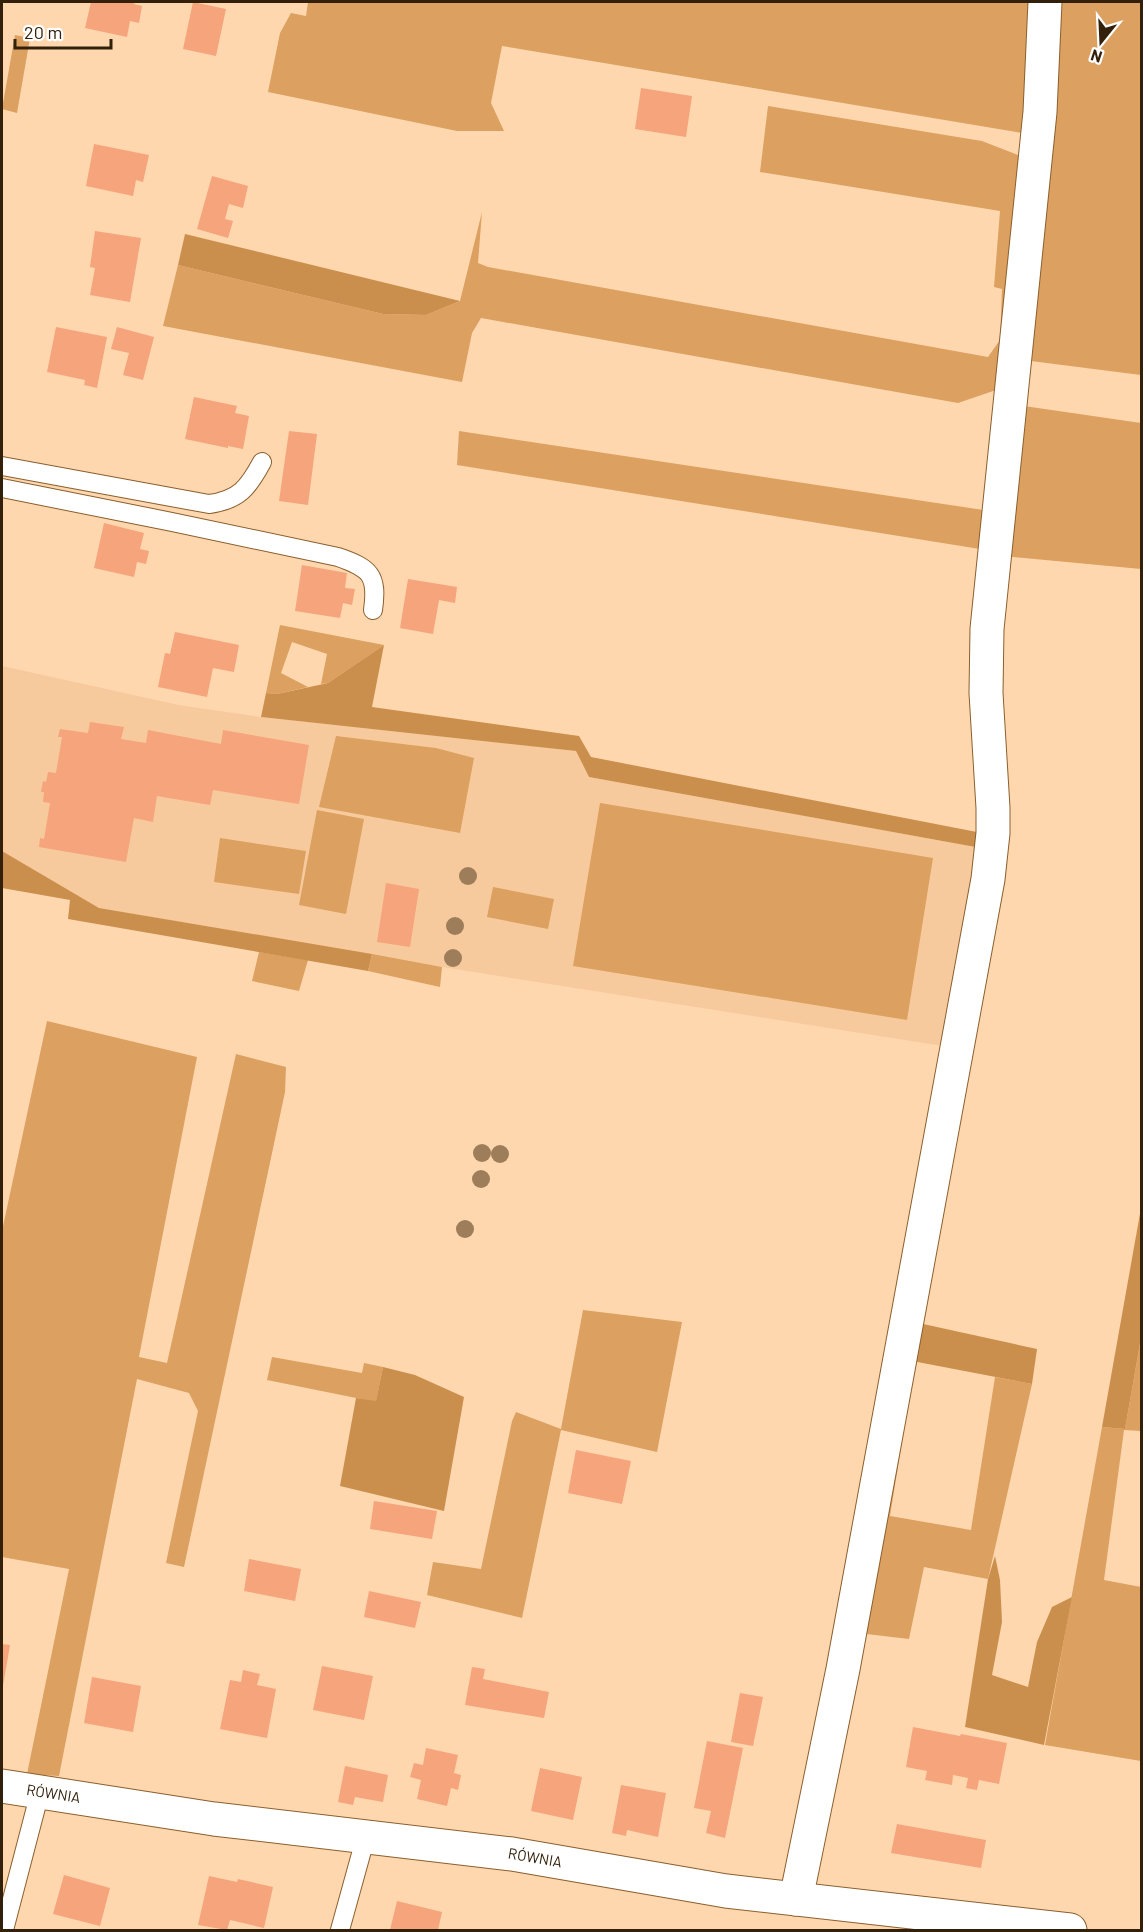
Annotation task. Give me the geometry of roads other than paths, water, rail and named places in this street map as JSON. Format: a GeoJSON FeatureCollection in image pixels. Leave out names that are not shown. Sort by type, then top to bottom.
{"type":"FeatureCollection","features":[{"type":"Feature","properties":{"kind":"street"},"geometry":{"type":"LineString","coordinates":[[796,1899],[843,1669],[988,879],[993,808],[986,693],[987,629],[1040,112],[1045,2]]}},
{"type":"Feature","properties":{"kind":"street","name":"RÓWNIA"},"geometry":{"type":"LineString","coordinates":[[2,1786],[214,1819],[512,1854],[726,1891],[1070,1930]]}},
{"type":"Feature","properties":{"kind":"lane"},"geometry":{"type":"LineString","coordinates":[[2,466],[209,504],[230,500],[240,494],[254,477],[262,462]]}},
{"type":"Feature","properties":{"kind":"lane"},"geometry":{"type":"LineString","coordinates":[[2,488],[172,522],[358,564],[373,579],[375,588],[373,610]]}},
{"type":"Feature","properties":{"kind":"lane"},"geometry":{"type":"LineString","coordinates":[[4,1930],[40,1792]]}},
{"type":"Feature","properties":{"kind":"lane"},"geometry":{"type":"LineString","coordinates":[[340,1930],[366,1836]]}}]}
